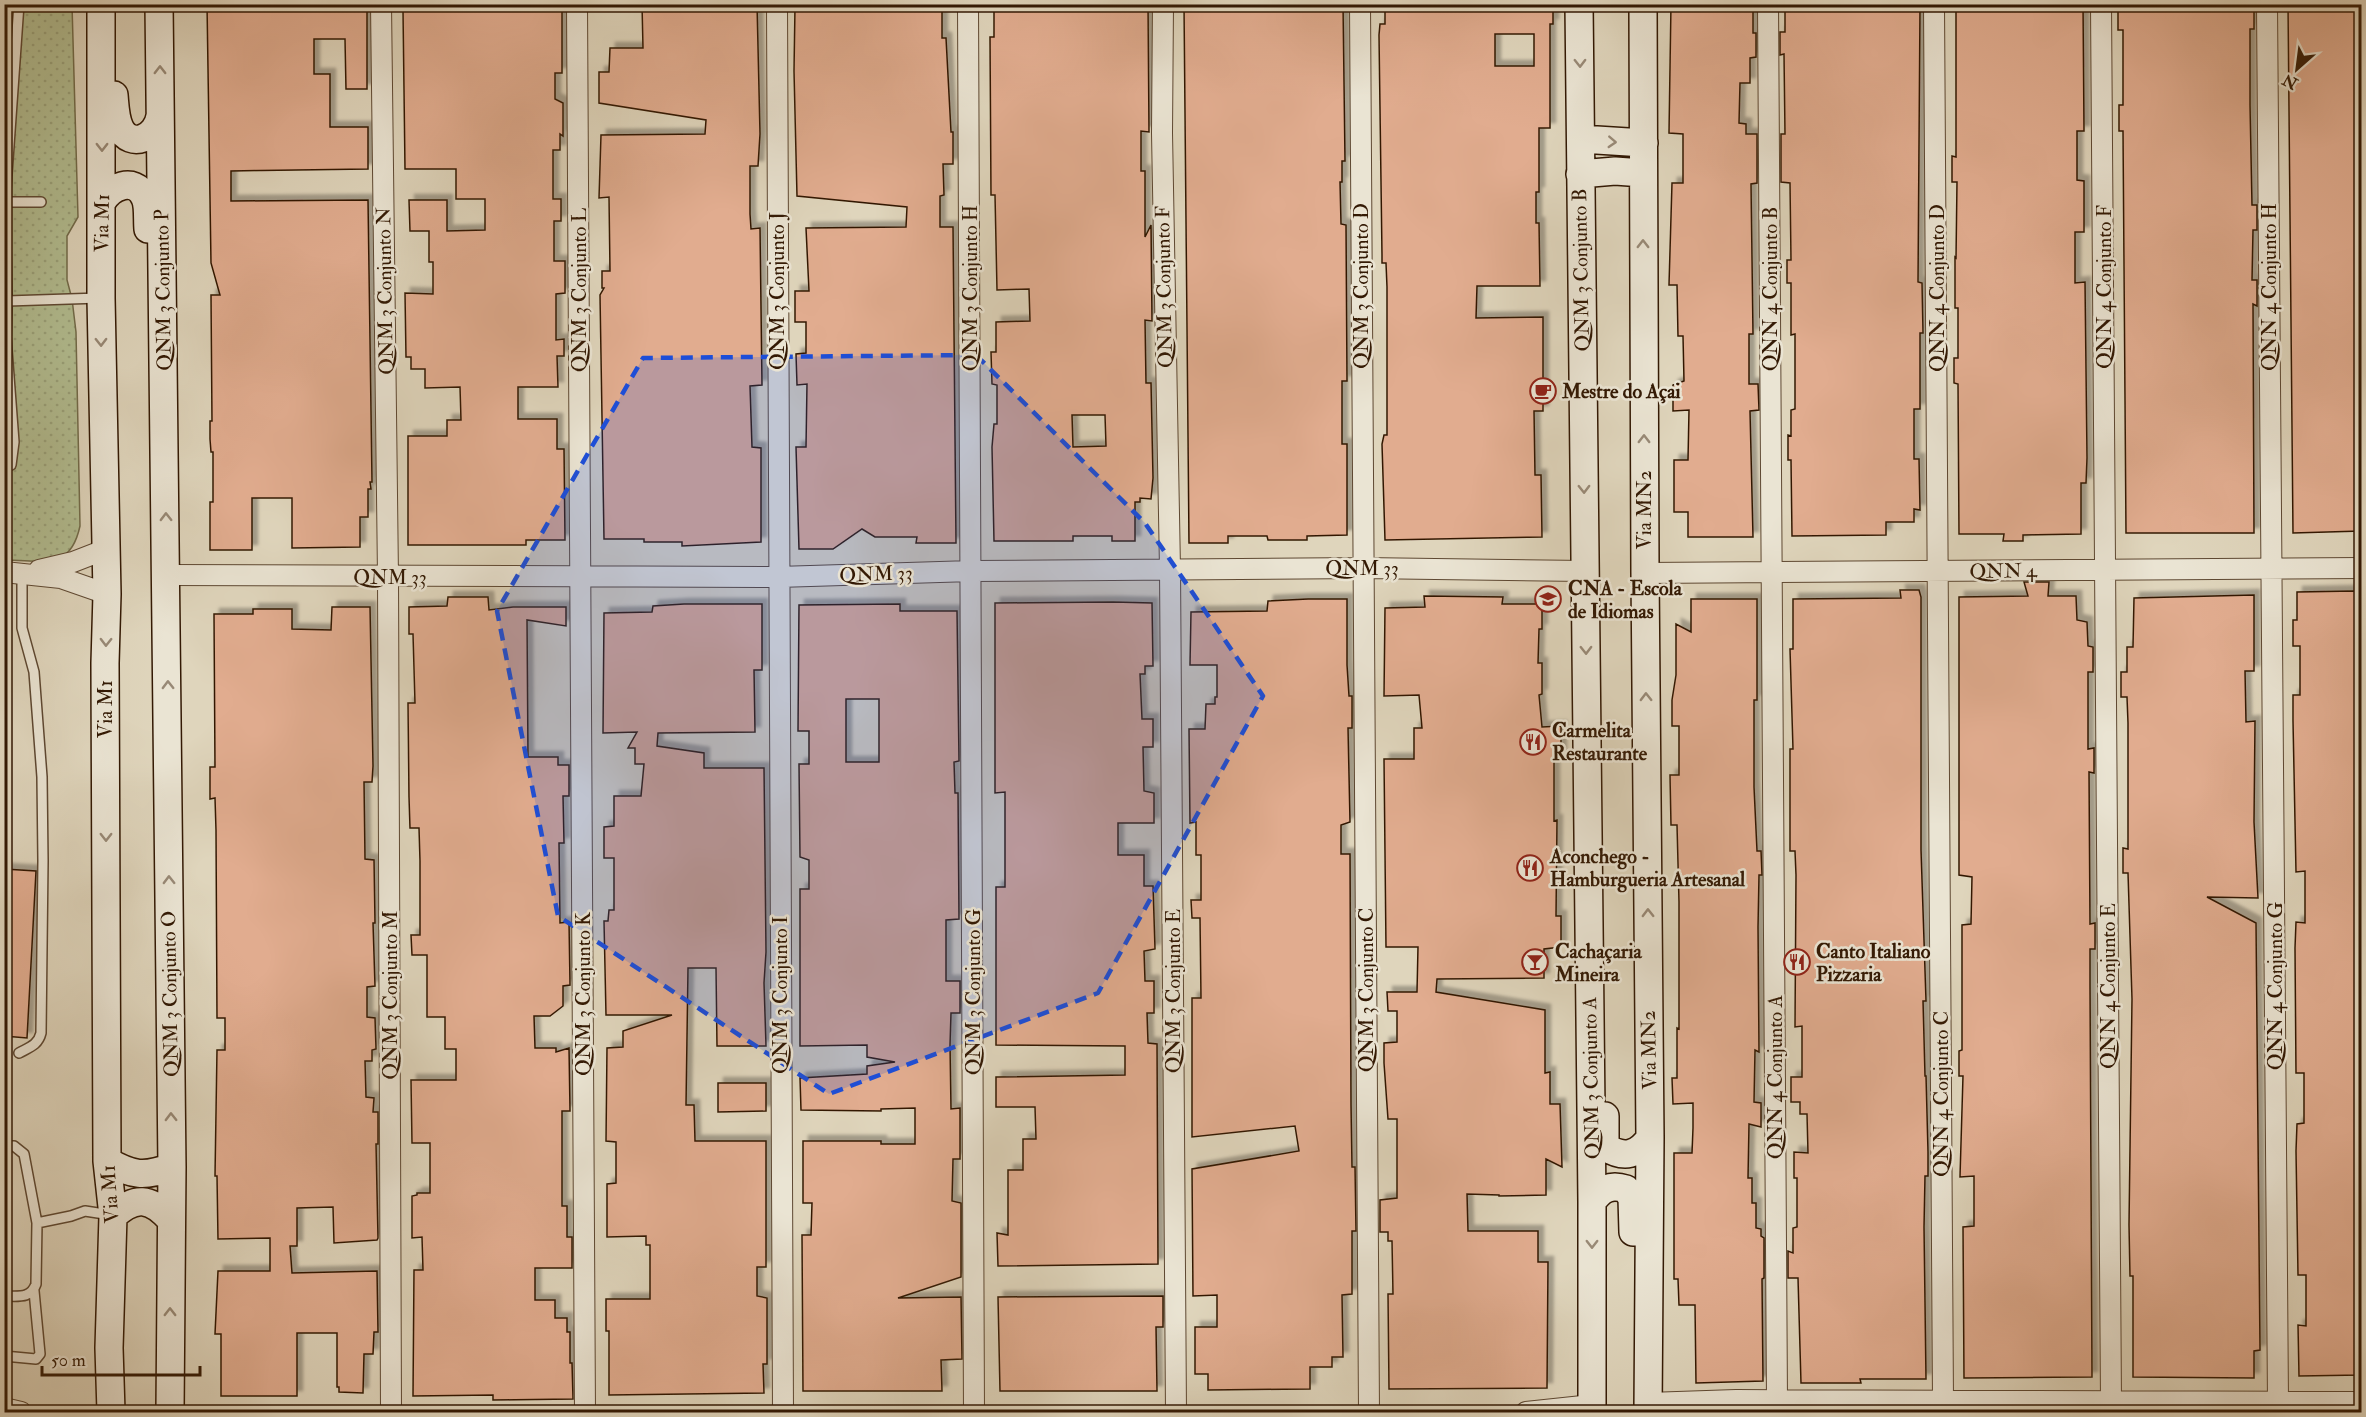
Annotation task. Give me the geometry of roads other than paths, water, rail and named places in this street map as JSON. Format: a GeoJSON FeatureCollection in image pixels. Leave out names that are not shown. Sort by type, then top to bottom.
{"type":"FeatureCollection","features":[{"type":"Feature","properties":{"kind":"main road","name":"Via M1"},"geometry":{"type":"LineString","coordinates":[[101,4],[101,298],[104,550],[107,594],[105,675],[107,1161],[113,1216],[109,1348],[111,1413]]}},
{"type":"Feature","properties":{"kind":"main road","name":"QNM 3 Conjunto P"},"geometry":{"type":"LineString","coordinates":[[159,4],[167,575]]}},
{"type":"Feature","properties":{"kind":"main road","name":"QNM 3 Conjunto B"},"geometry":{"type":"LineString","coordinates":[[1579,4],[1585,571]]}},
{"type":"Feature","properties":{"kind":"main road","name":"Via MN2"},"geometry":{"type":"LineString","coordinates":[[1643,4],[1644,143],[1642,173],[1650,1138],[1648,1409]]}},
{"type":"Feature","properties":{"kind":"main road"},"geometry":{"type":"LineString","coordinates":[[101,60],[114,89],[117,119],[122,131],[133,138],[149,136],[155,131],[160,116]]}},
{"type":"Feature","properties":{"kind":"main road"},"geometry":{"type":"LineString","coordinates":[[1581,139],[1644,143]]}},
{"type":"Feature","properties":{"kind":"main road"},"geometry":{"type":"LineString","coordinates":[[1580,174],[1615,171],[1642,173]]}},
{"type":"Feature","properties":{"kind":"main road"},"geometry":{"type":"LineString","coordinates":[[102,202],[106,195],[118,186],[133,187],[145,197],[149,254],[163,309]]}},
{"type":"Feature","properties":{"kind":"main road","name":"QNM 3 Conjunto A"},"geometry":{"type":"LineString","coordinates":[[1585,571],[1592,1409]]}},
{"type":"Feature","properties":{"kind":"main road","name":"QNM 3 Conjunto O"},"geometry":{"type":"LineString","coordinates":[[167,575],[172,1167],[170,1413]]}},
{"type":"Feature","properties":{"kind":"main road"},"geometry":{"type":"LineString","coordinates":[[1589,921],[1603,987],[1605,1147],[1618,1154],[1634,1154],[1643,1149],[1650,1138]]}},
{"type":"Feature","properties":{"kind":"main road"},"geometry":{"type":"LineString","coordinates":[[107,1161],[127,1173],[150,1175],[172,1167]]}},
{"type":"Feature","properties":{"kind":"main road"},"geometry":{"type":"LineString","coordinates":[[1592,1202],[1604,1189],[1616,1187],[1626,1189],[1632,1198],[1635,1351],[1648,1409]]}},
{"type":"Feature","properties":{"kind":"main road"},"geometry":{"type":"LineString","coordinates":[[113,1216],[126,1204],[142,1201],[159,1206],[170,1219]]}},
{"type":"Feature","properties":{"kind":"street","name":"QNM 3 Conjunto N"},"geometry":{"type":"LineString","coordinates":[[381,4],[388,577]]}},
{"type":"Feature","properties":{"kind":"street","name":"QNM 3 Conjunto L"},"geometry":{"type":"LineString","coordinates":[[578,4],[580,575]]}},
{"type":"Feature","properties":{"kind":"street","name":"QNM 3 Conjunto J"},"geometry":{"type":"LineString","coordinates":[[777,4],[778,577]]}},
{"type":"Feature","properties":{"kind":"street","name":"QNM 3 Conjunto H"},"geometry":{"type":"LineString","coordinates":[[968,4],[972,571]]}},
{"type":"Feature","properties":{"kind":"street","name":"QNM 3 Conjunto F"},"geometry":{"type":"LineString","coordinates":[[1163,4],[1162,133],[1170,569]]}},
{"type":"Feature","properties":{"kind":"street","name":"QNM 3 Conjunto D"},"geometry":{"type":"LineString","coordinates":[[1360,4],[1363,568]]}},
{"type":"Feature","properties":{"kind":"street","name":"QNN 4 Conjunto B"},"geometry":{"type":"LineString","coordinates":[[1768,4],[1773,573]]}},
{"type":"Feature","properties":{"kind":"street","name":"QNN 4 Conjunto D"},"geometry":{"type":"LineString","coordinates":[[1934,4],[1939,572]]}},
{"type":"Feature","properties":{"kind":"street","name":"QNN 4 Conjunto F"},"geometry":{"type":"LineString","coordinates":[[2101,4],[2106,570]]}},
{"type":"Feature","properties":{"kind":"street","name":"QNN 4 Conjunto H"},"geometry":{"type":"LineString","coordinates":[[2267,4],[2272,569]]}},
{"type":"Feature","properties":{"kind":"street"},"geometry":{"type":"LineString","coordinates":[[13,572],[61,566],[104,550]]}},
{"type":"Feature","properties":{"kind":"street","name":"QNM 33"},"geometry":{"type":"LineString","coordinates":[[167,575],[778,577],[972,571],[1170,569],[1363,568],[1585,571]]}},
{"type":"Feature","properties":{"kind":"street","name":"QNM 3 Conjunto C"},"geometry":{"type":"LineString","coordinates":[[1363,568],[1369,1413]]}},
{"type":"Feature","properties":{"kind":"street","name":"QNN 4"},"geometry":{"type":"LineString","coordinates":[[1645,573],[2361,568]]}},
{"type":"Feature","properties":{"kind":"street","name":"QNM 3 Conjunto E"},"geometry":{"type":"LineString","coordinates":[[1170,569],[1176,1413]]}},
{"type":"Feature","properties":{"kind":"street","name":"QNN 4 Conjunto G"},"geometry":{"type":"LineString","coordinates":[[2272,569],[2278,1402]]}},
{"type":"Feature","properties":{"kind":"street","name":"QNN 4 Conjunto E"},"geometry":{"type":"LineString","coordinates":[[2106,570],[2111,1401]]}},
{"type":"Feature","properties":{"kind":"street","name":"QNM 3 Conjunto G"},"geometry":{"type":"LineString","coordinates":[[972,571],[974,1413]]}},
{"type":"Feature","properties":{"kind":"street"},"geometry":{"type":"LineString","coordinates":[[13,572],[61,578],[107,594]]}},
{"type":"Feature","properties":{"kind":"street","name":"QNN 4 Conjunto C"},"geometry":{"type":"LineString","coordinates":[[1939,572],[1943,1401]]}},
{"type":"Feature","properties":{"kind":"street","name":"QNN 4 Conjunto A"},"geometry":{"type":"LineString","coordinates":[[1773,573],[1777,1400]]}},
{"type":"Feature","properties":{"kind":"street","name":"QNM 3 Conjunto K"},"geometry":{"type":"LineString","coordinates":[[580,575],[585,1413]]}},
{"type":"Feature","properties":{"kind":"street","name":"QNM 3 Conjunto M"},"geometry":{"type":"LineString","coordinates":[[388,577],[391,1413]]}},
{"type":"Feature","properties":{"kind":"street","name":"QNM 3 Conjunto I"},"geometry":{"type":"LineString","coordinates":[[778,577],[783,1413]]}},
{"type":"Feature","properties":{"kind":"street"},"geometry":{"type":"LineString","coordinates":[[1648,1409],[1777,1400],[1943,1401],[2047,1408],[2111,1401],[2361,1402]]}},
{"type":"Feature","properties":{"kind":"street"},"geometry":{"type":"LineString","coordinates":[[4,1408],[21,1413]]}},
{"type":"Feature","properties":{"kind":"street"},"geometry":{"type":"LineString","coordinates":[[1526,1413],[1592,1409]]}},
{"type":"Feature","properties":{"kind":"lane"},"geometry":{"type":"LineString","coordinates":[[4,468],[11,465],[14,442],[6,337],[5,202],[18,4]]}},
{"type":"Feature","properties":{"kind":"lane"},"geometry":{"type":"LineString","coordinates":[[5,202],[41,202]]}},
{"type":"Feature","properties":{"kind":"lane"},"geometry":{"type":"LineString","coordinates":[[6,301],[101,298]]}},
{"type":"Feature","properties":{"kind":"lane"},"geometry":{"type":"LineString","coordinates":[[13,572],[22,628],[34,672],[42,777],[44,861],[41,1033],[39,1041],[19,1053]]}},
{"type":"Feature","properties":{"kind":"lane"},"geometry":{"type":"LineString","coordinates":[[4,716],[4,795]]}},
{"type":"Feature","properties":{"kind":"lane"},"geometry":{"type":"LineString","coordinates":[[4,1146],[14,1146],[24,1154],[37,1222],[34,1291],[40,1354],[36,1359],[4,1356]]}},
{"type":"Feature","properties":{"kind":"lane"},"geometry":{"type":"LineString","coordinates":[[37,1222],[85,1211],[113,1216]]}},
{"type":"Feature","properties":{"kind":"lane"},"geometry":{"type":"LineString","coordinates":[[4,1296],[26,1296],[34,1291]]}},
{"type":"Feature","properties":{"kind":"place","name":"Mestre do Açai"},"geometry":{"type":"Point","coordinates":[1543,391]}},
{"type":"Feature","properties":{"kind":"place","name":"CNA - Escola de Idiomas"},"geometry":{"type":"Point","coordinates":[1548,599]}},
{"type":"Feature","properties":{"kind":"place","name":"Carmelita Restaurante"},"geometry":{"type":"Point","coordinates":[1533,742]}},
{"type":"Feature","properties":{"kind":"place","name":"Aconchego - Hamburgueria Artesanal"},"geometry":{"type":"Point","coordinates":[1530,868]}},
{"type":"Feature","properties":{"kind":"place","name":"Cachaçaria Mineira"},"geometry":{"type":"Point","coordinates":[1535,962]}},
{"type":"Feature","properties":{"kind":"place","name":"Canto Italiano Pizzaria"},"geometry":{"type":"Point","coordinates":[1797,962]}}]}
